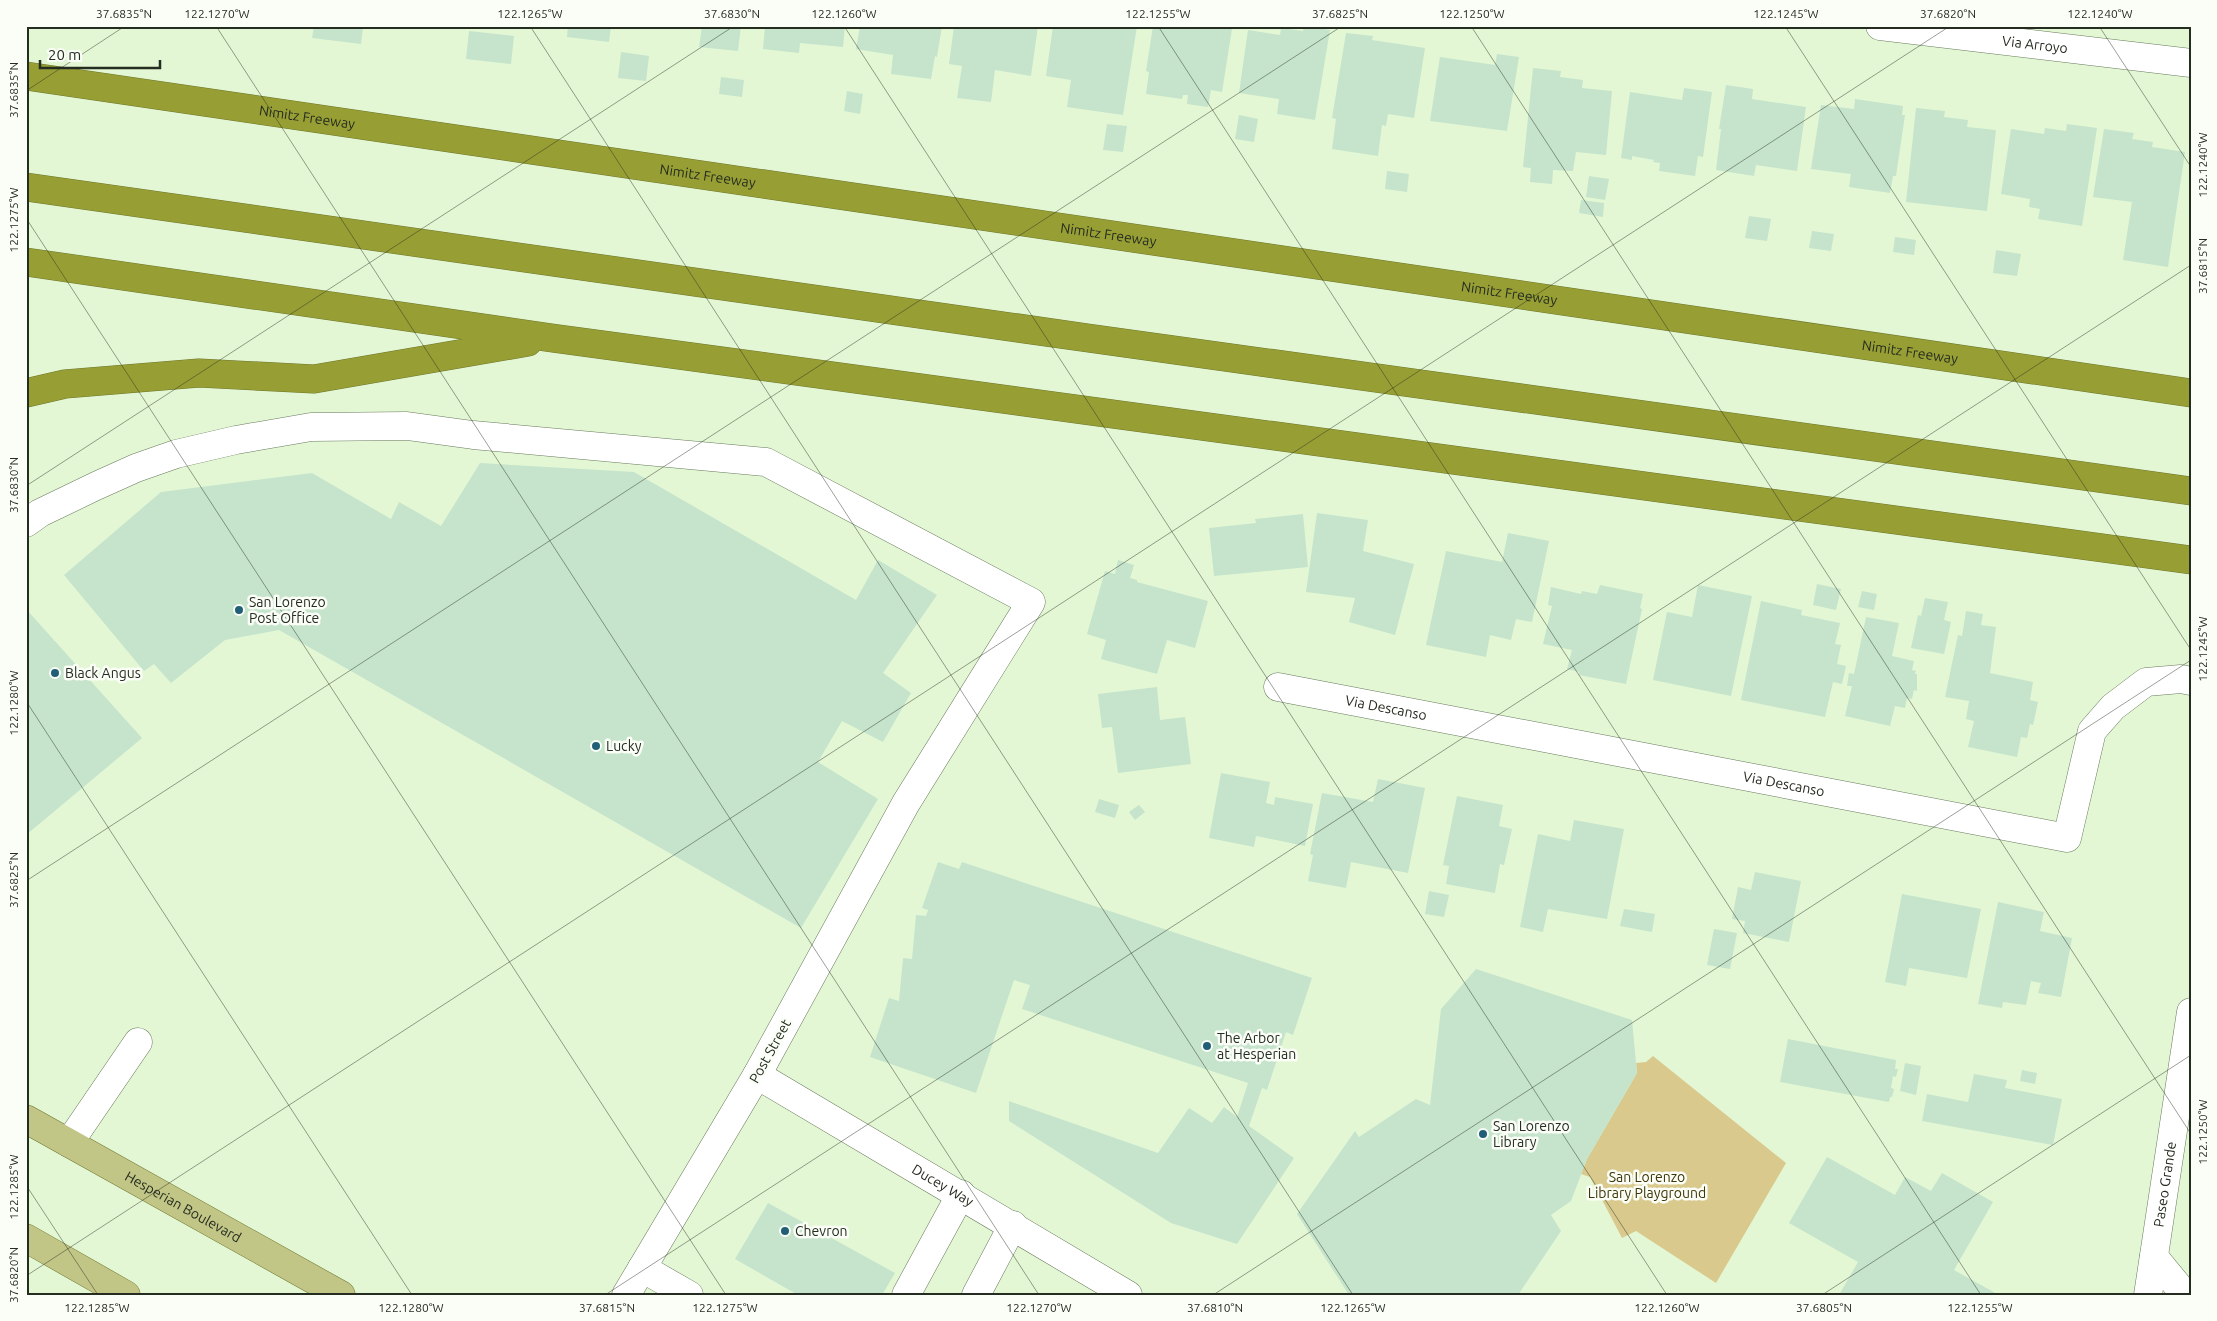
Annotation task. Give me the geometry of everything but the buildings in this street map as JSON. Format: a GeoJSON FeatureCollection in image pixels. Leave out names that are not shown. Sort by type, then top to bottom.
{"type":"FeatureCollection","features":[{"type":"Feature","properties":{"kind":"highway","name":"Nimitz Freeway"},"geometry":{"type":"LineString","coordinates":[[26,76],[2191,393]]}},
{"type":"Feature","properties":{"kind":"highway"},"geometry":{"type":"LineString","coordinates":[[26,187],[2191,492]]}},
{"type":"Feature","properties":{"kind":"highway"},"geometry":{"type":"LineString","coordinates":[[26,262],[552,338],[2191,560]]}},
{"type":"Feature","properties":{"kind":"highway"},"geometry":{"type":"LineString","coordinates":[[26,393],[65,384],[199,373],[314,379],[552,338]]}},
{"type":"Feature","properties":{"kind":"main road","name":"Hesperian Boulevard"},"geometry":{"type":"LineString","coordinates":[[26,1119],[341,1295]]}},
{"type":"Feature","properties":{"kind":"main road"},"geometry":{"type":"LineString","coordinates":[[26,1238],[126,1295]]}},
{"type":"Feature","properties":{"kind":"street","name":"Via Arroyo"},"geometry":{"type":"LineString","coordinates":[[1880,26],[2191,62]]}},
{"type":"Feature","properties":{"kind":"street","name":"Post Street"},"geometry":{"type":"LineString","coordinates":[[26,523],[40,513],[96,486],[136,468],[176,454],[236,440],[310,428],[407,426],[473,435],[766,462],[1031,602],[906,803],[757,1075],[626,1295]]}},
{"type":"Feature","properties":{"kind":"street","name":"Via Descanso"},"geometry":{"type":"LineString","coordinates":[[1278,687],[2067,838],[2092,731],[2113,707],[2146,682],[2181,679],[2191,681]]}},
{"type":"Feature","properties":{"kind":"street","name":"Paseo Grande"},"geometry":{"type":"LineString","coordinates":[[2148,1295],[2191,1012]]}},
{"type":"Feature","properties":{"kind":"street"},"geometry":{"type":"LineString","coordinates":[[69,1143],[138,1042]]}},
{"type":"Feature","properties":{"kind":"street","name":"Ducey Way"},"geometry":{"type":"LineString","coordinates":[[757,1075],[961,1194],[1128,1295]]}},
{"type":"Feature","properties":{"kind":"street"},"geometry":{"type":"LineString","coordinates":[[906,1295],[961,1194]]}},
{"type":"Feature","properties":{"kind":"street"},"geometry":{"type":"LineString","coordinates":[[976,1295],[1013,1225]]}},
{"type":"Feature","properties":{"kind":"street"},"geometry":{"type":"LineString","coordinates":[[2154,1257],[2182,1291],[2191,1295]]}},
{"type":"Feature","properties":{"kind":"street"},"geometry":{"type":"LineString","coordinates":[[642,1268],[689,1295]]}},
{"type":"Feature","properties":{"kind":"green space","name":"San Lorenzo Library Playground"},"geometry":{"type":"Polygon","coordinates":[[[1653,1056],[1786,1163],[1716,1283],[1636,1231],[1622,1238],[1590,1177],[1581,1174],[1587,1159],[1637,1073],[1636,1063],[1646,1062],[1653,1056]]]}},
{"type":"Feature","properties":{"kind":"place","name":"San Lorenzo Post Office"},"geometry":{"type":"Point","coordinates":[239,610]}},
{"type":"Feature","properties":{"kind":"place","name":"Black Angus"},"geometry":{"type":"Point","coordinates":[55,673]}},
{"type":"Feature","properties":{"kind":"place","name":"Lucky"},"geometry":{"type":"Point","coordinates":[596,746]}},
{"type":"Feature","properties":{"kind":"place","name":"The Arbor at Hesperian"},"geometry":{"type":"Point","coordinates":[1207,1046]}},
{"type":"Feature","properties":{"kind":"place","name":"San Lorenzo Library"},"geometry":{"type":"Point","coordinates":[1483,1134]}},
{"type":"Feature","properties":{"kind":"place","name":"Chevron"},"geometry":{"type":"Point","coordinates":[785,1231]}}]}
